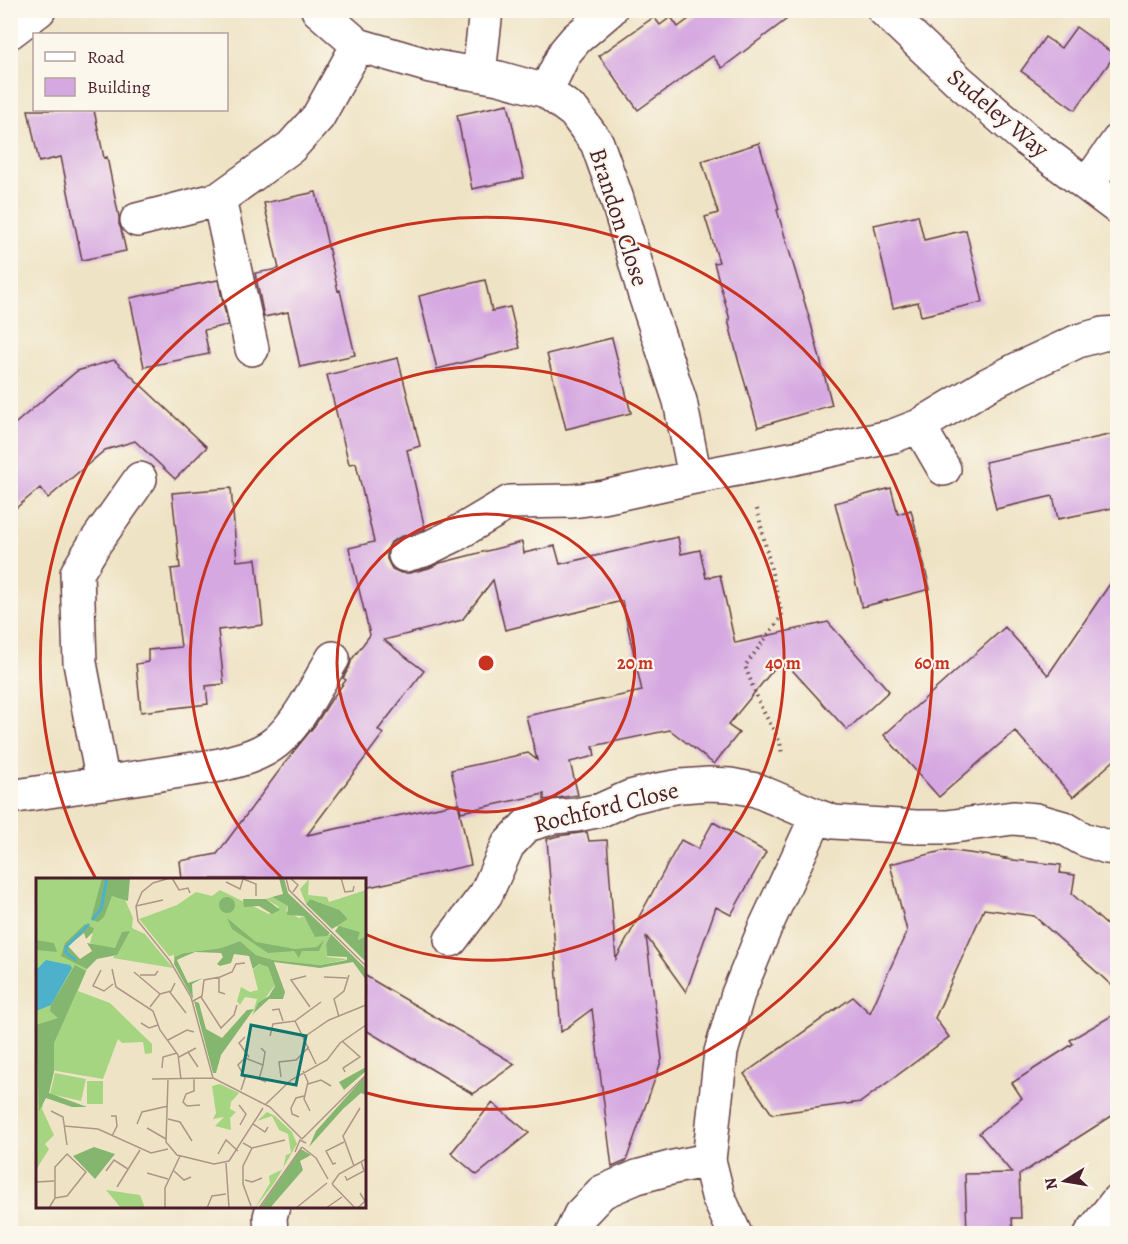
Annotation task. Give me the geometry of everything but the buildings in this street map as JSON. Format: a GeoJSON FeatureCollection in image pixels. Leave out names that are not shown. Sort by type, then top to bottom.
{"type":"FeatureCollection","features":[{"type":"Feature","properties":{"kind":"street","name":"Brandon Close"},"geometry":{"type":"LineString","coordinates":[[318,10],[358,45],[430,66],[499,78],[546,91],[574,112],[597,143],[617,199],[680,400],[695,477]]}},
{"type":"Feature","properties":{"kind":"street"},"geometry":{"type":"LineString","coordinates":[[479,74],[486,10]]}},
{"type":"Feature","properties":{"kind":"street"},"geometry":{"type":"LineString","coordinates":[[546,91],[570,46],[610,10]]}},
{"type":"Feature","properties":{"kind":"street","name":"Sudeley Way"},"geometry":{"type":"LineString","coordinates":[[884,10],[959,81],[1019,133],[1118,208]]}},
{"type":"Feature","properties":{"kind":"street"},"geometry":{"type":"LineString","coordinates":[[137,220],[219,200],[291,147],[318,117],[358,45]]}},
{"type":"Feature","properties":{"kind":"street"},"geometry":{"type":"LineString","coordinates":[[1087,185],[1118,141]]}},
{"type":"Feature","properties":{"kind":"street"},"geometry":{"type":"LineString","coordinates":[[219,200],[252,349]]}},
{"type":"Feature","properties":{"kind":"street"},"geometry":{"type":"LineString","coordinates":[[405,555],[424,550],[453,536],[510,502],[572,501],[604,497],[893,436],[919,426],[1020,368],[1078,341],[1103,333],[1118,333]]}},
{"type":"Feature","properties":{"kind":"street"},"geometry":{"type":"LineString","coordinates":[[919,426],[944,469]]}},
{"type":"Feature","properties":{"kind":"street"},"geometry":{"type":"LineString","coordinates":[[103,783],[80,663],[77,573],[140,479]]}},
{"type":"Feature","properties":{"kind":"street"},"geometry":{"type":"LineString","coordinates":[[10,797],[220,765],[259,753],[276,742],[297,718],[333,658]]}},
{"type":"Feature","properties":{"kind":"street","name":"Rochford Close"},"geometry":{"type":"LineString","coordinates":[[451,940],[486,894],[508,845],[527,825],[554,817],[601,810],[630,797],[681,786],[730,785],[756,790],[834,822],[947,828],[1013,818],[1036,820],[1064,828],[1083,839],[1118,848]]}},
{"type":"Feature","properties":{"kind":"street"},"geometry":{"type":"LineString","coordinates":[[735,1233],[717,1196],[709,1160],[721,1053],[738,994],[764,930],[817,816]]}},
{"type":"Feature","properties":{"kind":"street"},"geometry":{"type":"LineString","coordinates":[[571,1233],[580,1215],[602,1192],[636,1178],[709,1160]]}},
{"type":"Feature","properties":{"kind":"street"},"geometry":{"type":"LineString","coordinates":[[1091,1233],[1118,1200]]}},
{"type":"Feature","properties":{"kind":"street"},"geometry":{"type":"LineString","coordinates":[[271,1233],[270,1217],[272,1208]]}},
{"type":"Feature","properties":{"kind":"path"},"geometry":{"type":"LineString","coordinates":[[748,467],[782,616],[745,666],[760,705],[780,742],[786,779],[781,801]]}}]}
